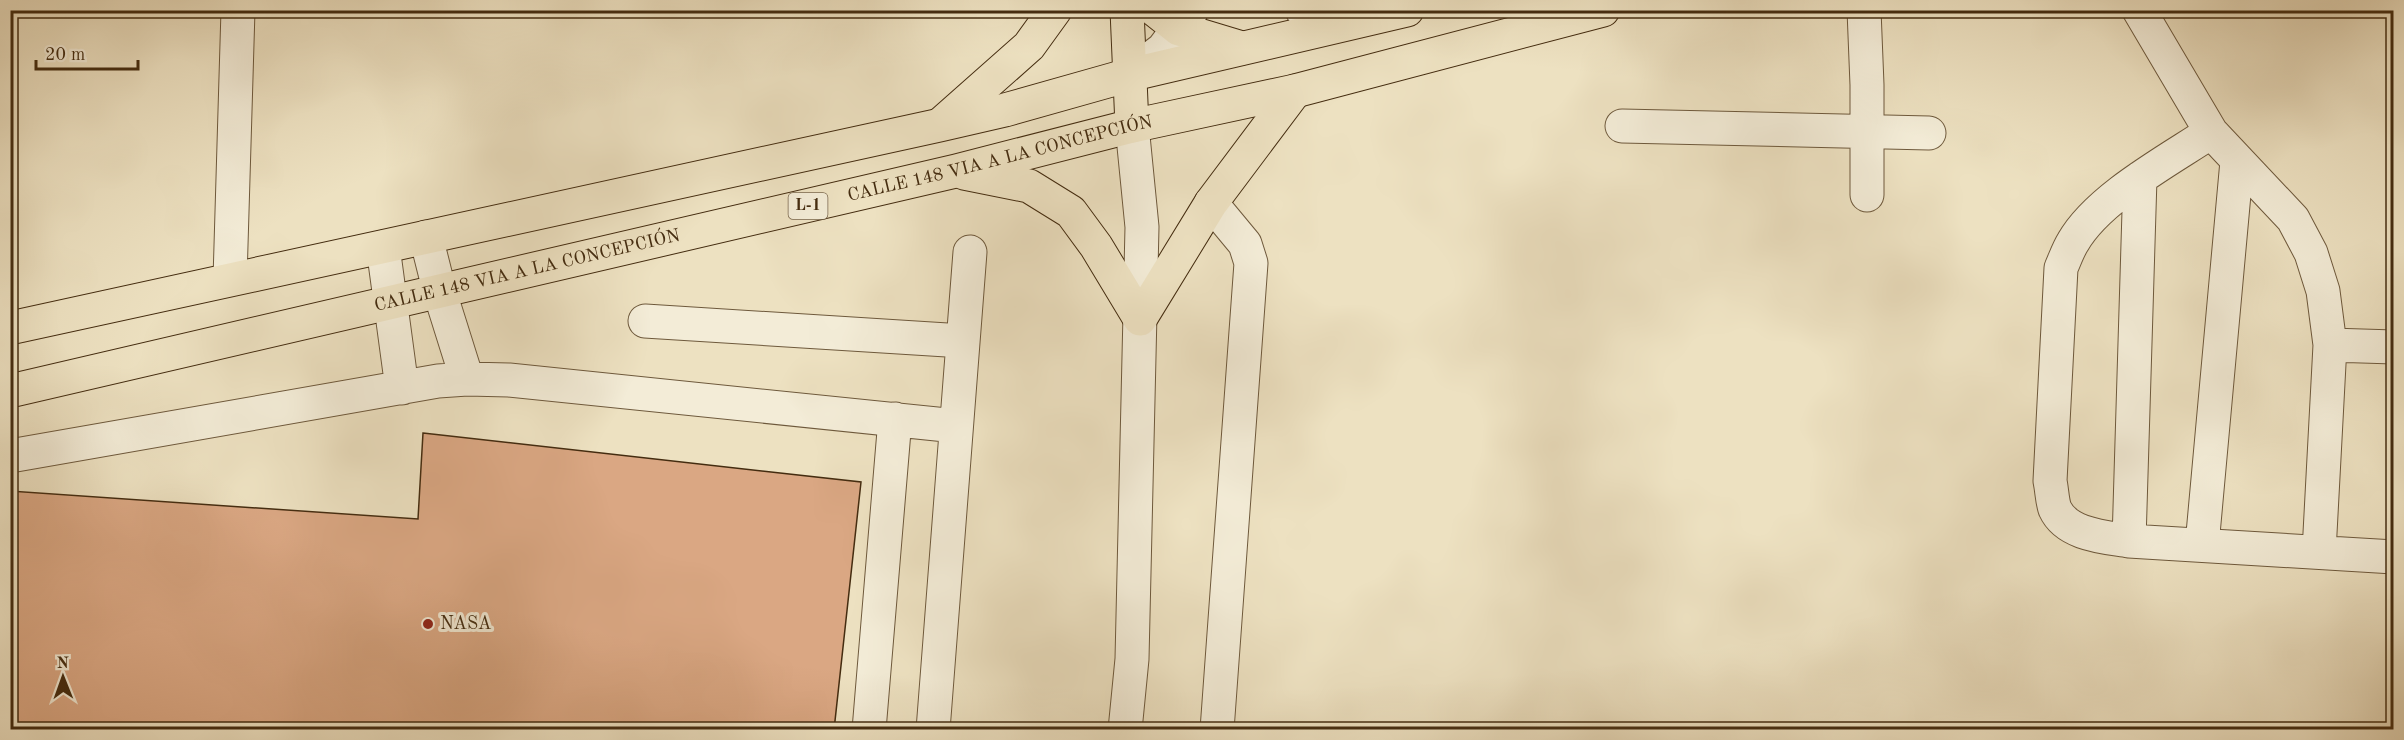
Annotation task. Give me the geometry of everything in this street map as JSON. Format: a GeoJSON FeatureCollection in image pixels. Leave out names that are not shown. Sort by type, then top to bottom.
{"type":"FeatureCollection","features":[{"type":"Feature","properties":{"kind":"main road"},"geometry":{"type":"LineString","coordinates":[[940,125],[1029,46],[1055,10]]}},
{"type":"Feature","properties":{"kind":"main road"},"geometry":{"type":"LineString","coordinates":[[1126,10],[1132,126]]}},
{"type":"Feature","properties":{"kind":"main road","name":"CALLE 148 VIA A LA CONCEPCIÓN"},"geometry":{"type":"LineString","coordinates":[[10,391],[440,293],[956,171],[1132,126],[1295,92],[1603,10]]}},
{"type":"Feature","properties":{"kind":"main road"},"geometry":{"type":"LineString","coordinates":[[10,328],[940,125],[1005,110],[1129,75],[1396,14]]}},
{"type":"Feature","properties":{"kind":"main road"},"geometry":{"type":"LineString","coordinates":[[1175,17],[1244,49]]}},
{"type":"Feature","properties":{"kind":"main road"},"geometry":{"type":"LineString","coordinates":[[956,171],[1029,186],[1071,212],[1096,246],[1140,319],[1211,203],[1295,92]]}},
{"type":"Feature","properties":{"kind":"street"},"geometry":{"type":"LineString","coordinates":[[230,279],[238,10]]}},
{"type":"Feature","properties":{"kind":"street"},"geometry":{"type":"LineString","coordinates":[[1302,10],[1327,15],[1396,14]]}},
{"type":"Feature","properties":{"kind":"street"},"geometry":{"type":"LineString","coordinates":[[1864,10],[1868,131],[1867,195]]}},
{"type":"Feature","properties":{"kind":"street"},"geometry":{"type":"LineString","coordinates":[[2139,10],[2211,132],[2293,219],[2311,253],[2323,291],[2330,345],[2319,552]]}},
{"type":"Feature","properties":{"kind":"street"},"geometry":{"type":"LineString","coordinates":[[1129,75],[1163,50],[1175,17]]}},
{"type":"Feature","properties":{"kind":"street"},"geometry":{"type":"LineString","coordinates":[[1125,729],[1132,659],[1142,227],[1132,126]]}},
{"type":"Feature","properties":{"kind":"street"},"geometry":{"type":"LineString","coordinates":[[1622,126],[1929,133]]}},
{"type":"Feature","properties":{"kind":"street"},"geometry":{"type":"LineString","coordinates":[[2211,132],[2140,178],[2101,209],[2073,241],[2061,268],[2050,481],[2056,510],[2073,528],[2097,536],[2129,541],[2394,557]]}},
{"type":"Feature","properties":{"kind":"street"},"geometry":{"type":"LineString","coordinates":[[2202,545],[2237,161]]}},
{"type":"Feature","properties":{"kind":"street"},"geometry":{"type":"LineString","coordinates":[[2129,541],[2140,178]]}},
{"type":"Feature","properties":{"kind":"street"},"geometry":{"type":"LineString","coordinates":[[1211,203],[1245,244],[1251,263],[1217,729]]}},
{"type":"Feature","properties":{"kind":"street"},"geometry":{"type":"LineString","coordinates":[[426,237],[440,293],[467,378]]}},
{"type":"Feature","properties":{"kind":"street"},"geometry":{"type":"LineString","coordinates":[[383,247],[402,388]]}},
{"type":"Feature","properties":{"kind":"street"},"geometry":{"type":"LineString","coordinates":[[933,729],[970,252]]}},
{"type":"Feature","properties":{"kind":"street"},"geometry":{"type":"LineString","coordinates":[[645,321],[963,341]]}},
{"type":"Feature","properties":{"kind":"street"},"geometry":{"type":"LineString","coordinates":[[2330,345],[2394,347]]}},
{"type":"Feature","properties":{"kind":"street"},"geometry":{"type":"LineString","coordinates":[[10,456],[467,378],[509,380],[956,426]]}},
{"type":"Feature","properties":{"kind":"street"},"geometry":{"type":"LineString","coordinates":[[869,729],[896,419]]}},
{"type":"Feature","properties":{"kind":"building","name":"NASA"},"geometry":{"type":"Polygon","coordinates":[[[423,433],[861,482],[834,730],[10,730],[10,491],[418,519],[423,433]]]}},
{"type":"Feature","properties":{"kind":"place","name":"NASA"},"geometry":{"type":"Point","coordinates":[428,624]}}]}
